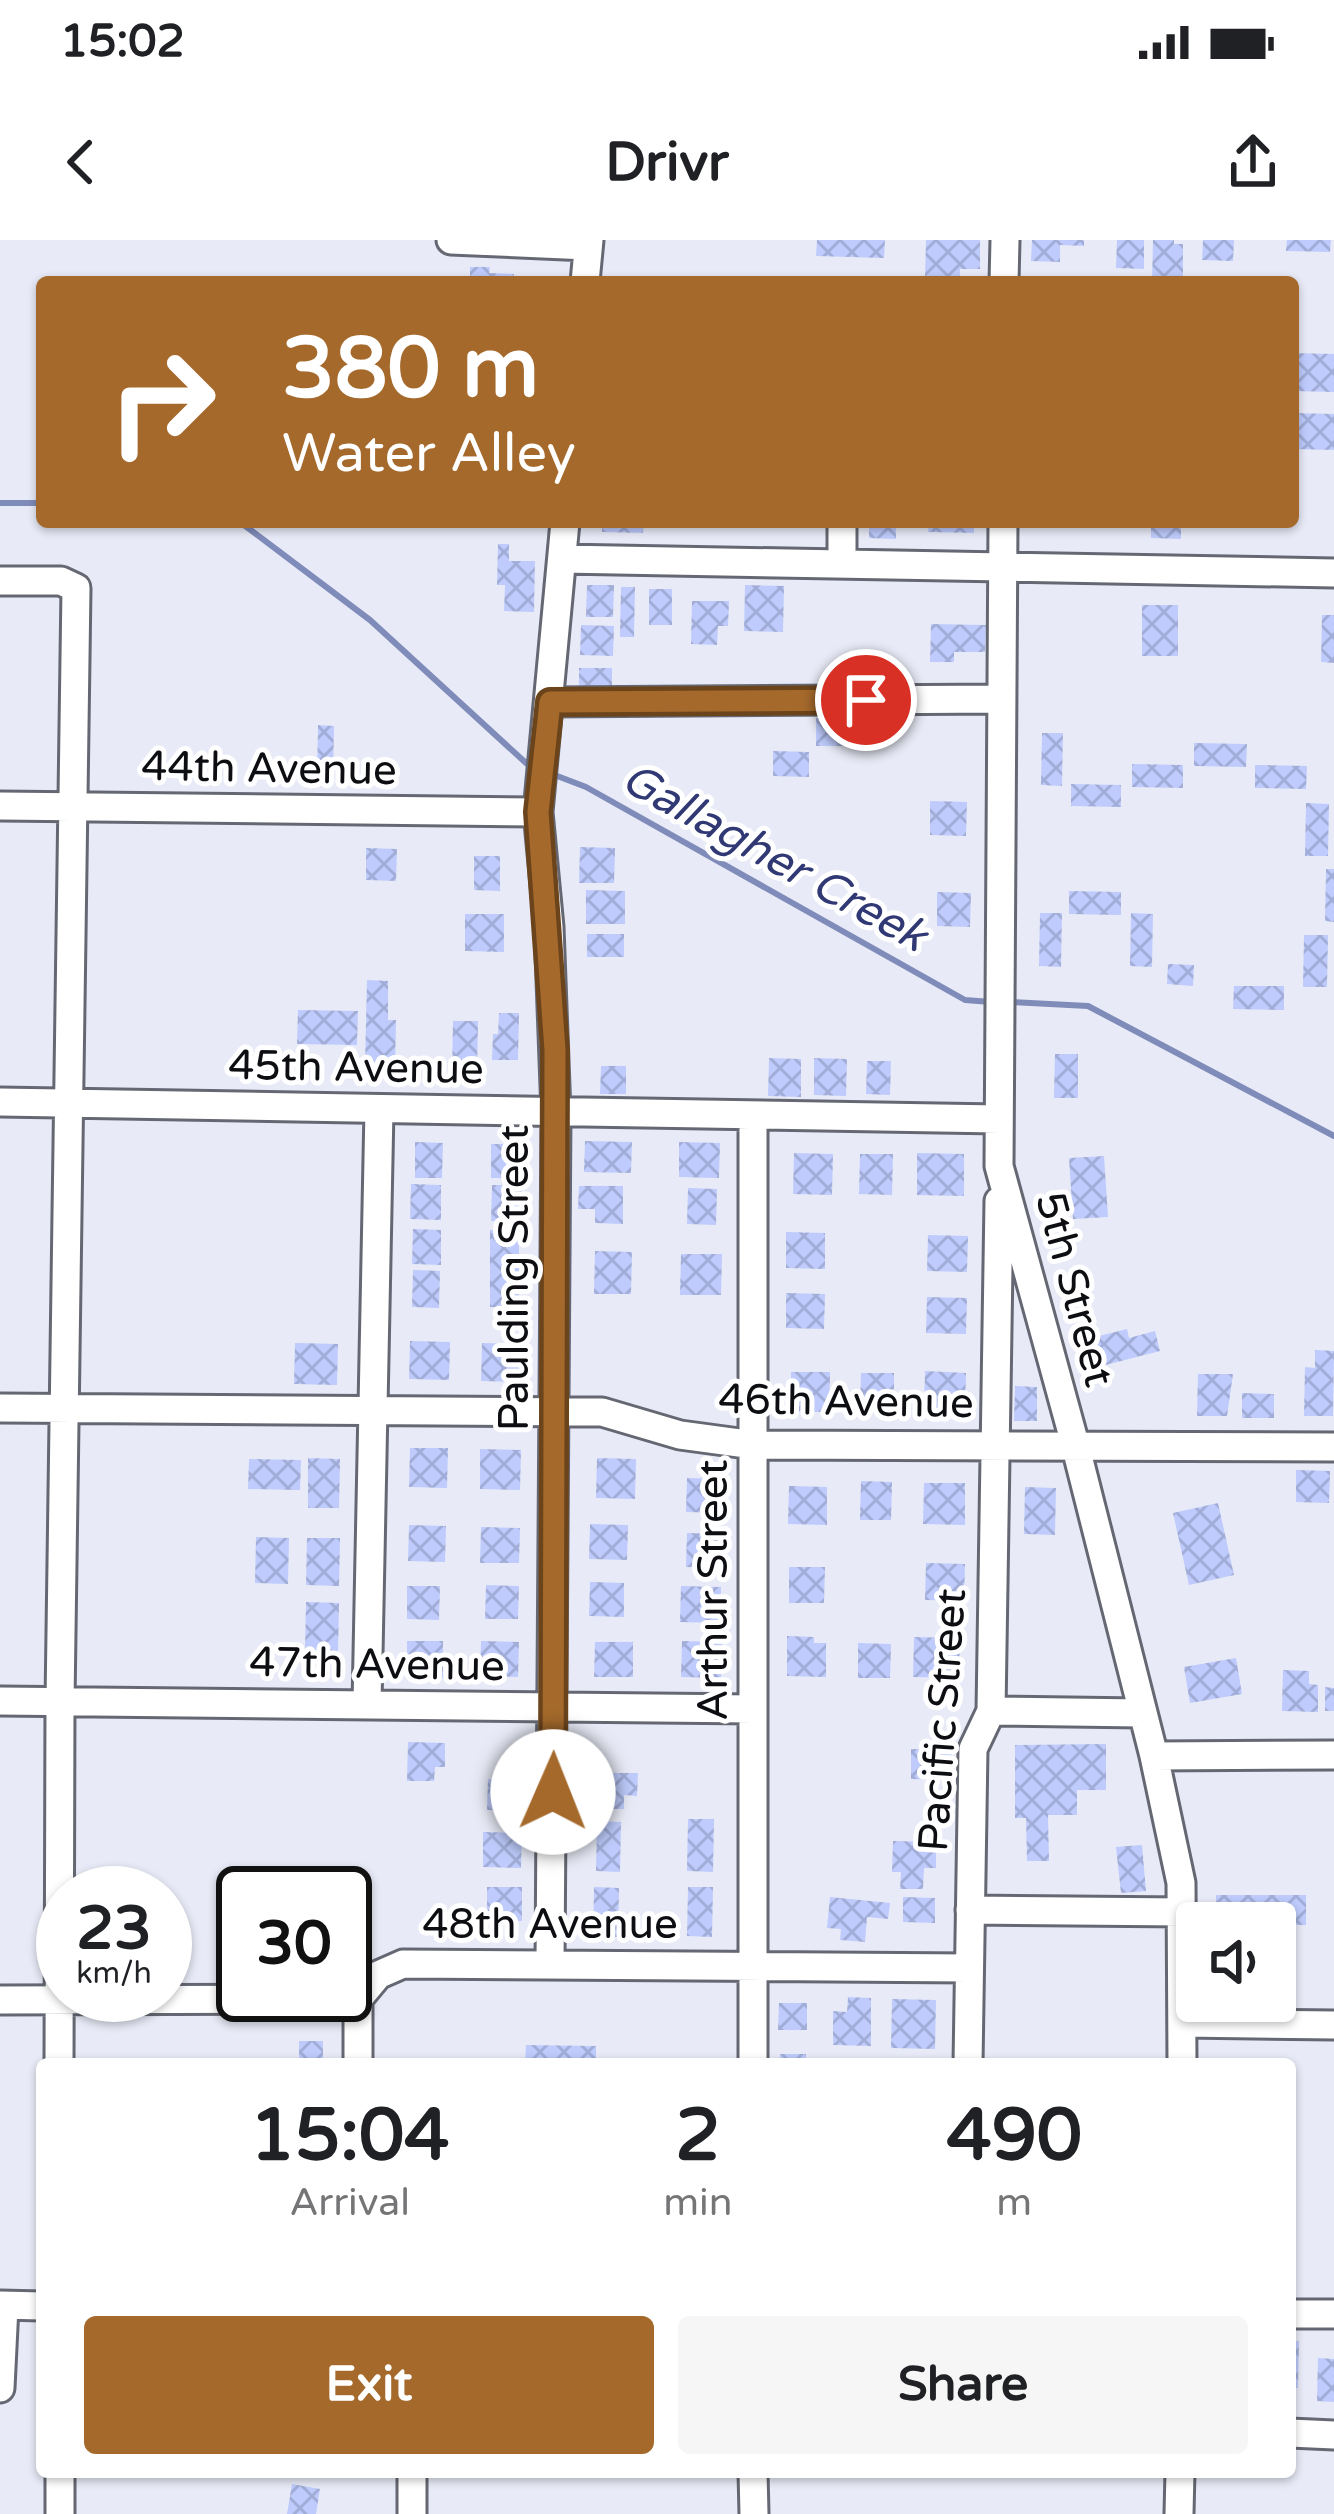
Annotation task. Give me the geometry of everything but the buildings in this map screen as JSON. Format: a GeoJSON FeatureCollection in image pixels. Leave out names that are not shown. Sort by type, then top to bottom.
{"type":"FeatureCollection","features":[{"type":"Feature","properties":{"kind":"street"},"geometry":{"type":"LineString","coordinates":[[1004,276],[1005,240]]}},
{"type":"Feature","properties":{"kind":"street"},"geometry":{"type":"LineString","coordinates":[[460,241],[588,243],[585,276]]}},
{"type":"Feature","properties":{"kind":"street","name":"Paulding Street"},"geometry":{"type":"LineString","coordinates":[[550,1964],[556,1113],[549,927],[538,801],[565,528]]}},
{"type":"Feature","properties":{"kind":"street"},"geometry":{"type":"LineString","coordinates":[[842,528],[842,563]]}},
{"type":"Feature","properties":{"kind":"street","name":"5th Street"},"geometry":{"type":"LineString","coordinates":[[1003,528],[999,1166],[1154,1756],[1182,1902]]}},
{"type":"Feature","properties":{"kind":"street"},"geometry":{"type":"LineString","coordinates":[[562,559],[1334,573]]}},
{"type":"Feature","properties":{"kind":"street"},"geometry":{"type":"LineString","coordinates":[[0,581],[61,581],[76,588],[59,1866]]}},
{"type":"Feature","properties":{"kind":"street"},"geometry":{"type":"LineString","coordinates":[[550,702],[1001,699]]}},
{"type":"Feature","properties":{"kind":"street","name":"44th Avenue"},"geometry":{"type":"LineString","coordinates":[[0,806],[538,801]]}},
{"type":"Feature","properties":{"kind":"street","name":"45th Avenue"},"geometry":{"type":"LineString","coordinates":[[0,1102],[998,1119]]}},
{"type":"Feature","properties":{"kind":"street"},"geometry":{"type":"LineString","coordinates":[[367,1705],[379,1109]]}},
{"type":"Feature","properties":{"kind":"street","name":"Arthur Street"},"geometry":{"type":"LineString","coordinates":[[753,1117],[753,2058]]}},
{"type":"Feature","properties":{"kind":"street","name":"Pacific Street"},"geometry":{"type":"LineString","coordinates":[[968,2058],[973,1749],[991,1712],[999,1166]]}},
{"type":"Feature","properties":{"kind":"street","name":"46th Avenue"},"geometry":{"type":"LineString","coordinates":[[0,1408],[602,1412],[680,1435],[754,1445],[1334,1447]]}},
{"type":"Feature","properties":{"kind":"street","name":"47th Avenue"},"geometry":{"type":"LineString","coordinates":[[0,1701],[752,1708]]}},
{"type":"Feature","properties":{"kind":"street"},"geometry":{"type":"LineString","coordinates":[[991,1712],[1141,1713]]}},
{"type":"Feature","properties":{"kind":"street"},"geometry":{"type":"LineString","coordinates":[[1154,1756],[1334,1755]]}},
{"type":"Feature","properties":{"kind":"street"},"geometry":{"type":"LineString","coordinates":[[970,1910],[1176,1912]]}},
{"type":"Feature","properties":{"kind":"street","name":"48th Avenue"},"geometry":{"type":"LineString","coordinates":[[372,1982],[404,1964],[969,1968]]}},
{"type":"Feature","properties":{"kind":"street"},"geometry":{"type":"LineString","coordinates":[[0,2000],[36,2001]]}},
{"type":"Feature","properties":{"kind":"street"},"geometry":{"type":"LineString","coordinates":[[58,2022],[59,2058]]}},
{"type":"Feature","properties":{"kind":"street"},"geometry":{"type":"LineString","coordinates":[[358,2022],[358,2058]]}},
{"type":"Feature","properties":{"kind":"street"},"geometry":{"type":"LineString","coordinates":[[1183,2023],[1334,2025]]}},
{"type":"Feature","properties":{"kind":"street","name":"5th Street"},"geometry":{"type":"LineString","coordinates":[[1182,2058],[1183,2023]]}},
{"type":"Feature","properties":{"kind":"street"},"geometry":{"type":"LineString","coordinates":[[0,2383],[2,2306],[36,2306]]}},
{"type":"Feature","properties":{"kind":"street"},"geometry":{"type":"LineString","coordinates":[[1296,2314],[1334,2314]]}},
{"type":"Feature","properties":{"kind":"street"},"geometry":{"type":"LineString","coordinates":[[1296,2433],[1334,2435]]}},
{"type":"Feature","properties":{"kind":"street"},"geometry":{"type":"LineString","coordinates":[[60,2514],[61,2478]]}},
{"type":"Feature","properties":{"kind":"street"},"geometry":{"type":"LineString","coordinates":[[412,2478],[412,2514]]}},
{"type":"Feature","properties":{"kind":"street"},"geometry":{"type":"LineString","coordinates":[[753,2478],[754,2514]]}},
{"type":"Feature","properties":{"kind":"street"},"geometry":{"type":"LineString","coordinates":[[1180,2478],[1180,2514]]}},
{"type":"Feature","properties":{"kind":"waterway","name":"Gallagher Creek"},"geometry":{"type":"LineString","coordinates":[[0,503],[36,503]]}},
{"type":"Feature","properties":{"kind":"waterway","name":"Gallagher Creek"},"geometry":{"type":"LineString","coordinates":[[248,528],[370,620],[534,767]]}},
{"type":"Feature","properties":{"kind":"waterway","name":"Gallagher Creek"},"geometry":{"type":"LineString","coordinates":[[552,774],[586,787],[965,1000],[991,1002]]}},
{"type":"Feature","properties":{"kind":"waterway","name":"Gallagher Creek"},"geometry":{"type":"LineString","coordinates":[[1010,1002],[1088,1006],[1334,1136]]}},
{"type":"Feature","properties":{"kind":"route"},"geometry":{"type":"LineString","coordinates":[[553,1792],[556,1113],[549,927],[538,812],[550,702],[866,700]]}}]}
